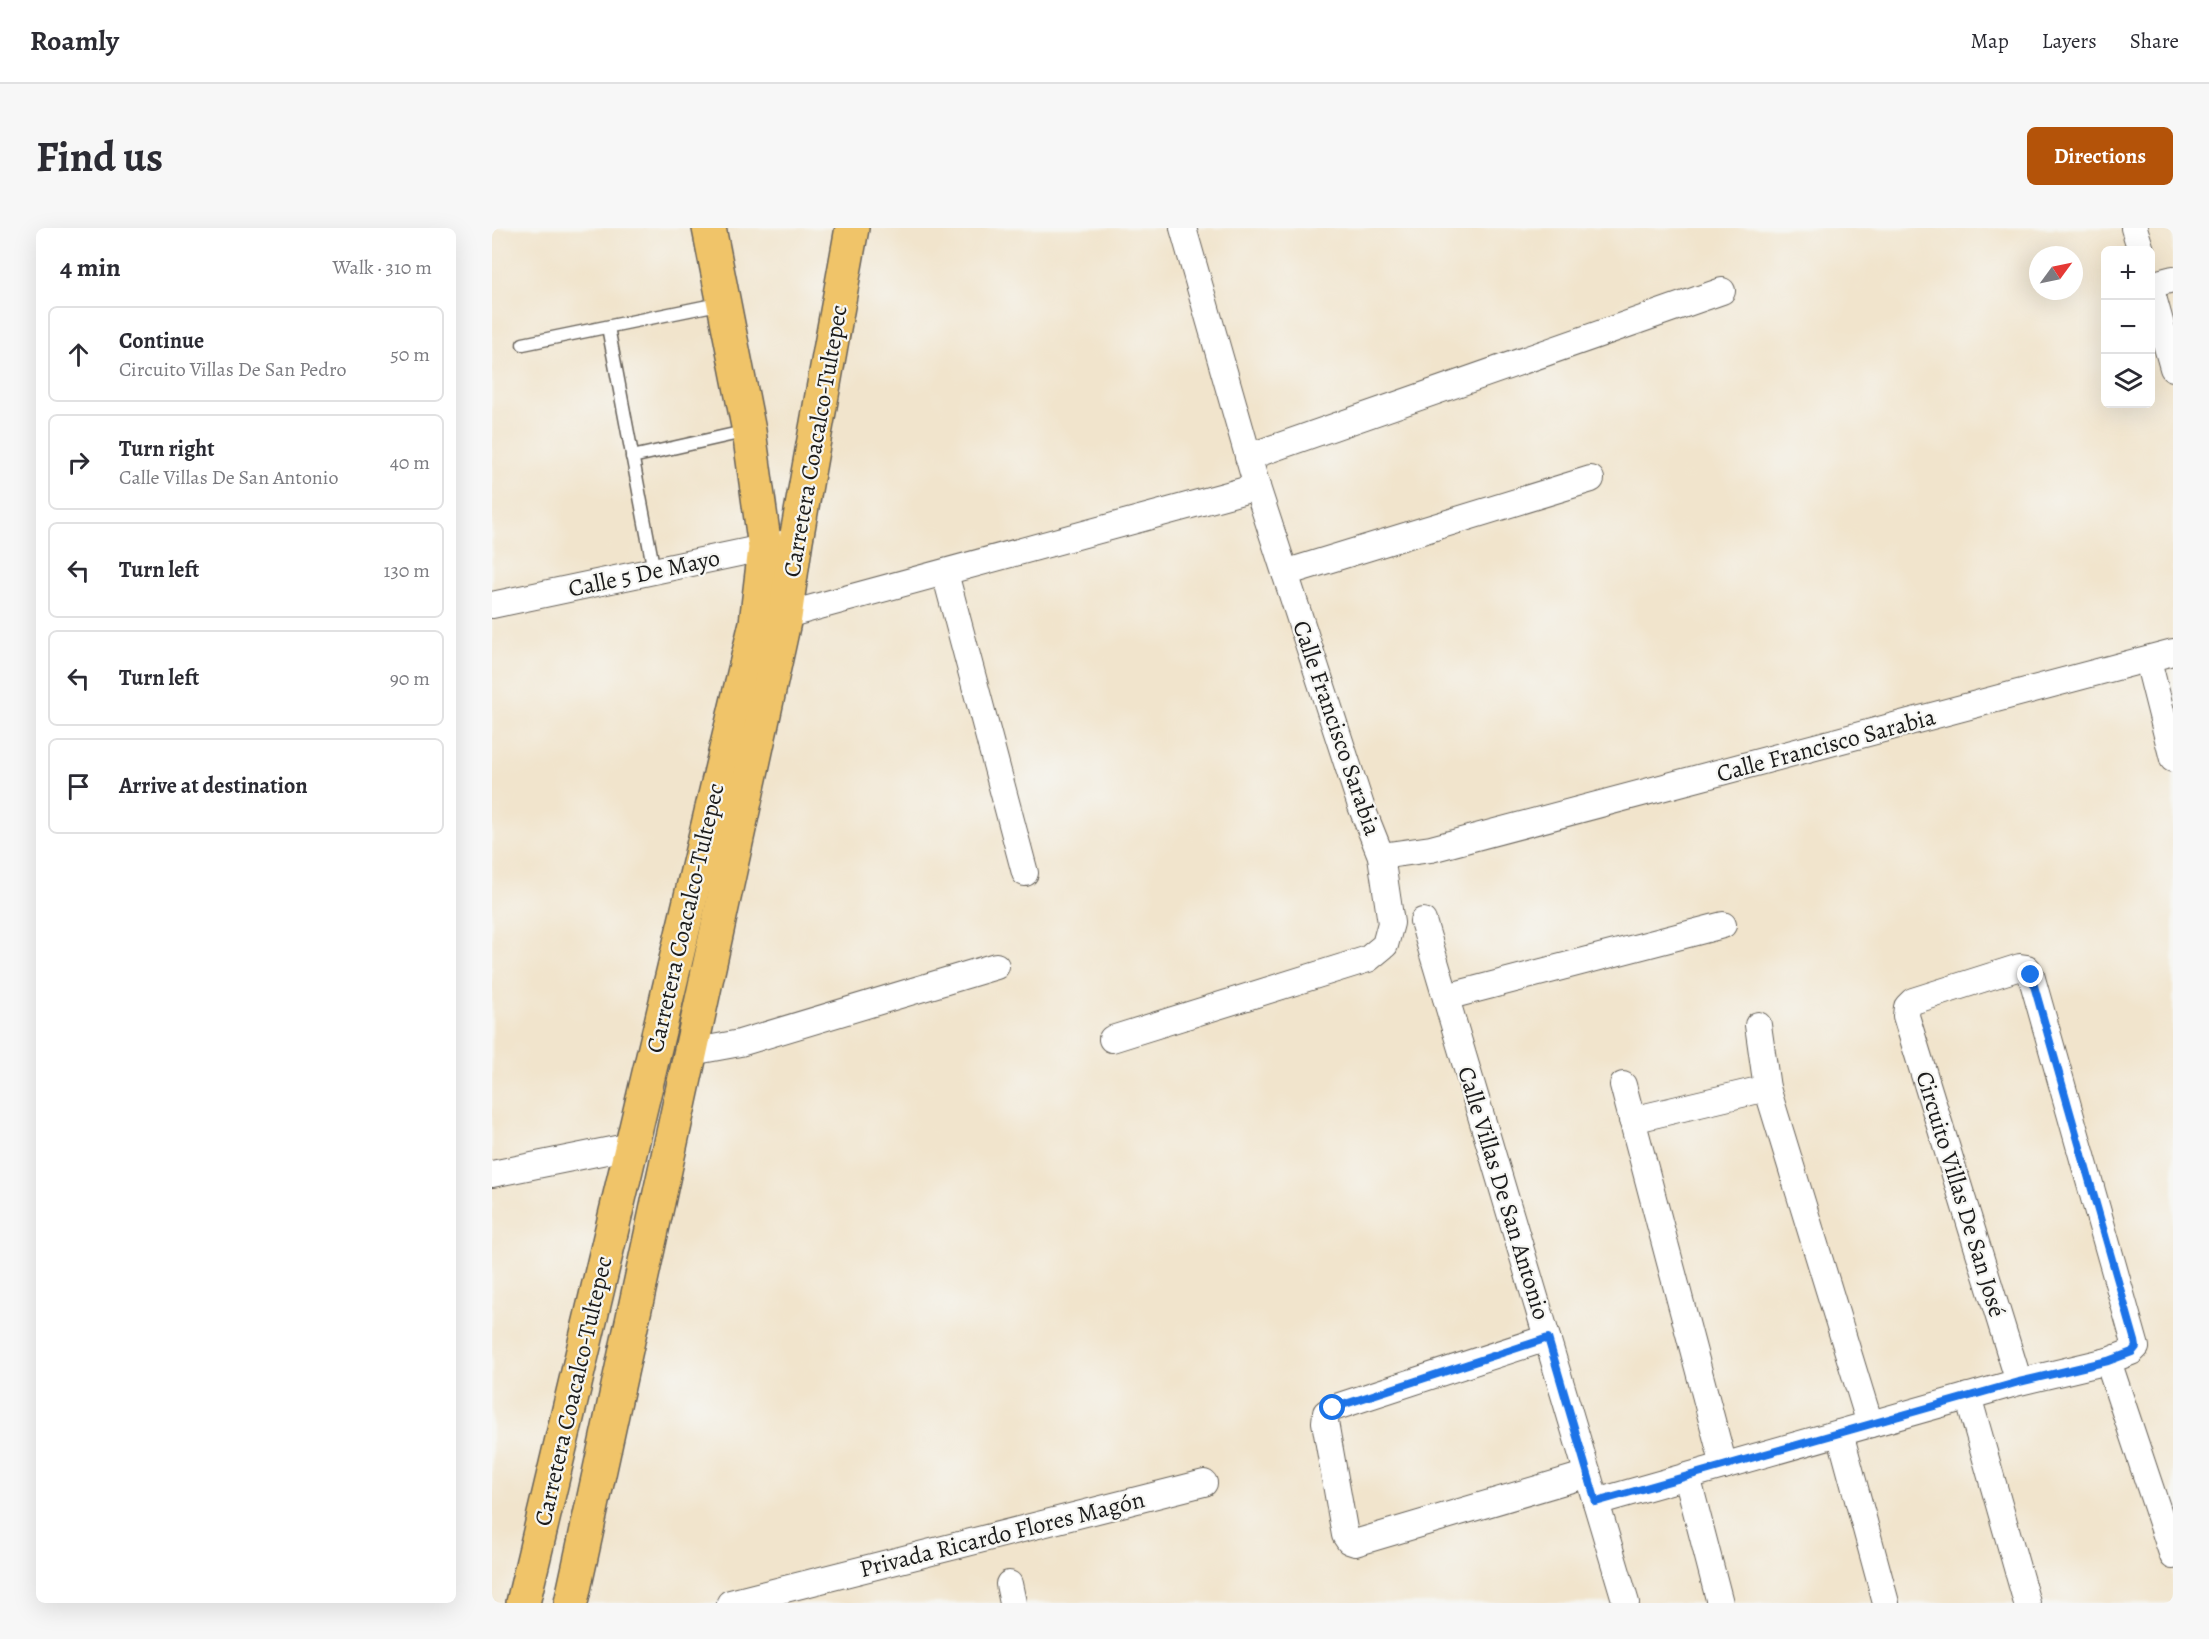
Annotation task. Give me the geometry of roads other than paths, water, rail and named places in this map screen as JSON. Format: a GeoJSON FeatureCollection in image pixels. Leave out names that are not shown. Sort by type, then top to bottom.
{"type":"FeatureCollection","features":[{"type":"Feature","properties":{"kind":"main road","name":"Carretera Coacalco-Tultepec"},"geometry":{"type":"LineString","coordinates":[[571,1603],[691,1052],[770,620],[765,548],[750,431],[709,228]]}},
{"type":"Feature","properties":{"kind":"main road","name":"Carretera Coacalco-Tultepec"},"geometry":{"type":"LineString","coordinates":[[523,1603],[631,1146],[770,620],[796,540],[852,228]]}},
{"type":"Feature","properties":{"kind":"street","name":"Calle Francisco Sarabia"},"geometry":{"type":"LineString","coordinates":[[1183,228],[1257,488],[1360,806],[1381,856],[1431,849],[2173,652]]}},
{"type":"Feature","properties":{"kind":"street"},"geometry":{"type":"LineString","coordinates":[[2134,228],[2140,246]]}},
{"type":"Feature","properties":{"kind":"street"},"geometry":{"type":"LineString","coordinates":[[2155,285],[2173,279]]}},
{"type":"Feature","properties":{"kind":"street"},"geometry":{"type":"LineString","coordinates":[[1248,458],[1722,291]]}},
{"type":"Feature","properties":{"kind":"street"},"geometry":{"type":"LineString","coordinates":[[2155,300],[2173,368]]}},
{"type":"Feature","properties":{"kind":"street"},"geometry":{"type":"LineString","coordinates":[[1284,573],[1591,479]]}},
{"type":"Feature","properties":{"kind":"street"},"geometry":{"type":"LineString","coordinates":[[770,620],[1257,488]]}},
{"type":"Feature","properties":{"kind":"street","name":"Calle 5 De Mayo"},"geometry":{"type":"LineString","coordinates":[[492,605],[796,540]]}},
{"type":"Feature","properties":{"kind":"street"},"geometry":{"type":"LineString","coordinates":[[945,573],[1025,873]]}},
{"type":"Feature","properties":{"kind":"street"},"geometry":{"type":"LineString","coordinates":[[2148,660],[2173,759]]}},
{"type":"Feature","properties":{"kind":"street"},"geometry":{"type":"LineString","coordinates":[[1112,1039],[1368,959],[1385,945],[1391,923],[1381,856]]}},
{"type":"Feature","properties":{"kind":"street","name":"Calle Villas De San Antonio"},"geometry":{"type":"LineString","coordinates":[[1423,921],[1626,1603]]}},
{"type":"Feature","properties":{"kind":"street"},"geometry":{"type":"LineString","coordinates":[[1446,996],[1723,925]]}},
{"type":"Feature","properties":{"kind":"street"},"geometry":{"type":"LineString","coordinates":[[691,1052],[740,1043],[996,966]]}},
{"type":"Feature","properties":{"kind":"street","name":"Circuito Villas De San José"},"geometry":{"type":"LineString","coordinates":[[2019,1382],[1906,1016],[1907,1007],[1914,1001],[2020,967],[2027,968],[2136,1347],[2132,1352],[2108,1361]]}},
{"type":"Feature","properties":{"kind":"street"},"geometry":{"type":"LineString","coordinates":[[1758,1024],[1767,1088],[1870,1424]]}},
{"type":"Feature","properties":{"kind":"street"},"geometry":{"type":"LineString","coordinates":[[1623,1085],[1724,1466]]}},
{"type":"Feature","properties":{"kind":"street"},"geometry":{"type":"LineString","coordinates":[[1632,1120],[1767,1088]]}},
{"type":"Feature","properties":{"kind":"street"},"geometry":{"type":"LineString","coordinates":[[492,1174],[631,1146]]}},
{"type":"Feature","properties":{"kind":"street"},"geometry":{"type":"LineString","coordinates":[[1548,1338],[1333,1408],[1326,1413],[1325,1422],[1345,1535],[1348,1541],[1355,1543],[1588,1474]]}},
{"type":"Feature","properties":{"kind":"street"},"geometry":{"type":"LineString","coordinates":[[1596,1502],[1968,1396],[2108,1361],[2173,1556]]}},
{"type":"Feature","properties":{"kind":"street"},"geometry":{"type":"LineString","coordinates":[[1968,1396],[2027,1603]]}},
{"type":"Feature","properties":{"kind":"street"},"geometry":{"type":"LineString","coordinates":[[1840,1433],[1886,1603]]}},
{"type":"Feature","properties":{"kind":"street"},"geometry":{"type":"LineString","coordinates":[[1687,1476],[1720,1603]]}},
{"type":"Feature","properties":{"kind":"street","name":"Privada Ricardo Flores Magón"},"geometry":{"type":"LineString","coordinates":[[730,1603],[791,1595],[1204,1483]]}},
{"type":"Feature","properties":{"kind":"lane"},"geometry":{"type":"LineString","coordinates":[[523,344],[724,303]]}},
{"type":"Feature","properties":{"kind":"lane"},"geometry":{"type":"LineString","coordinates":[[608,327],[654,571]]}},
{"type":"Feature","properties":{"kind":"lane"},"geometry":{"type":"LineString","coordinates":[[632,457],[750,431]]}}]}
